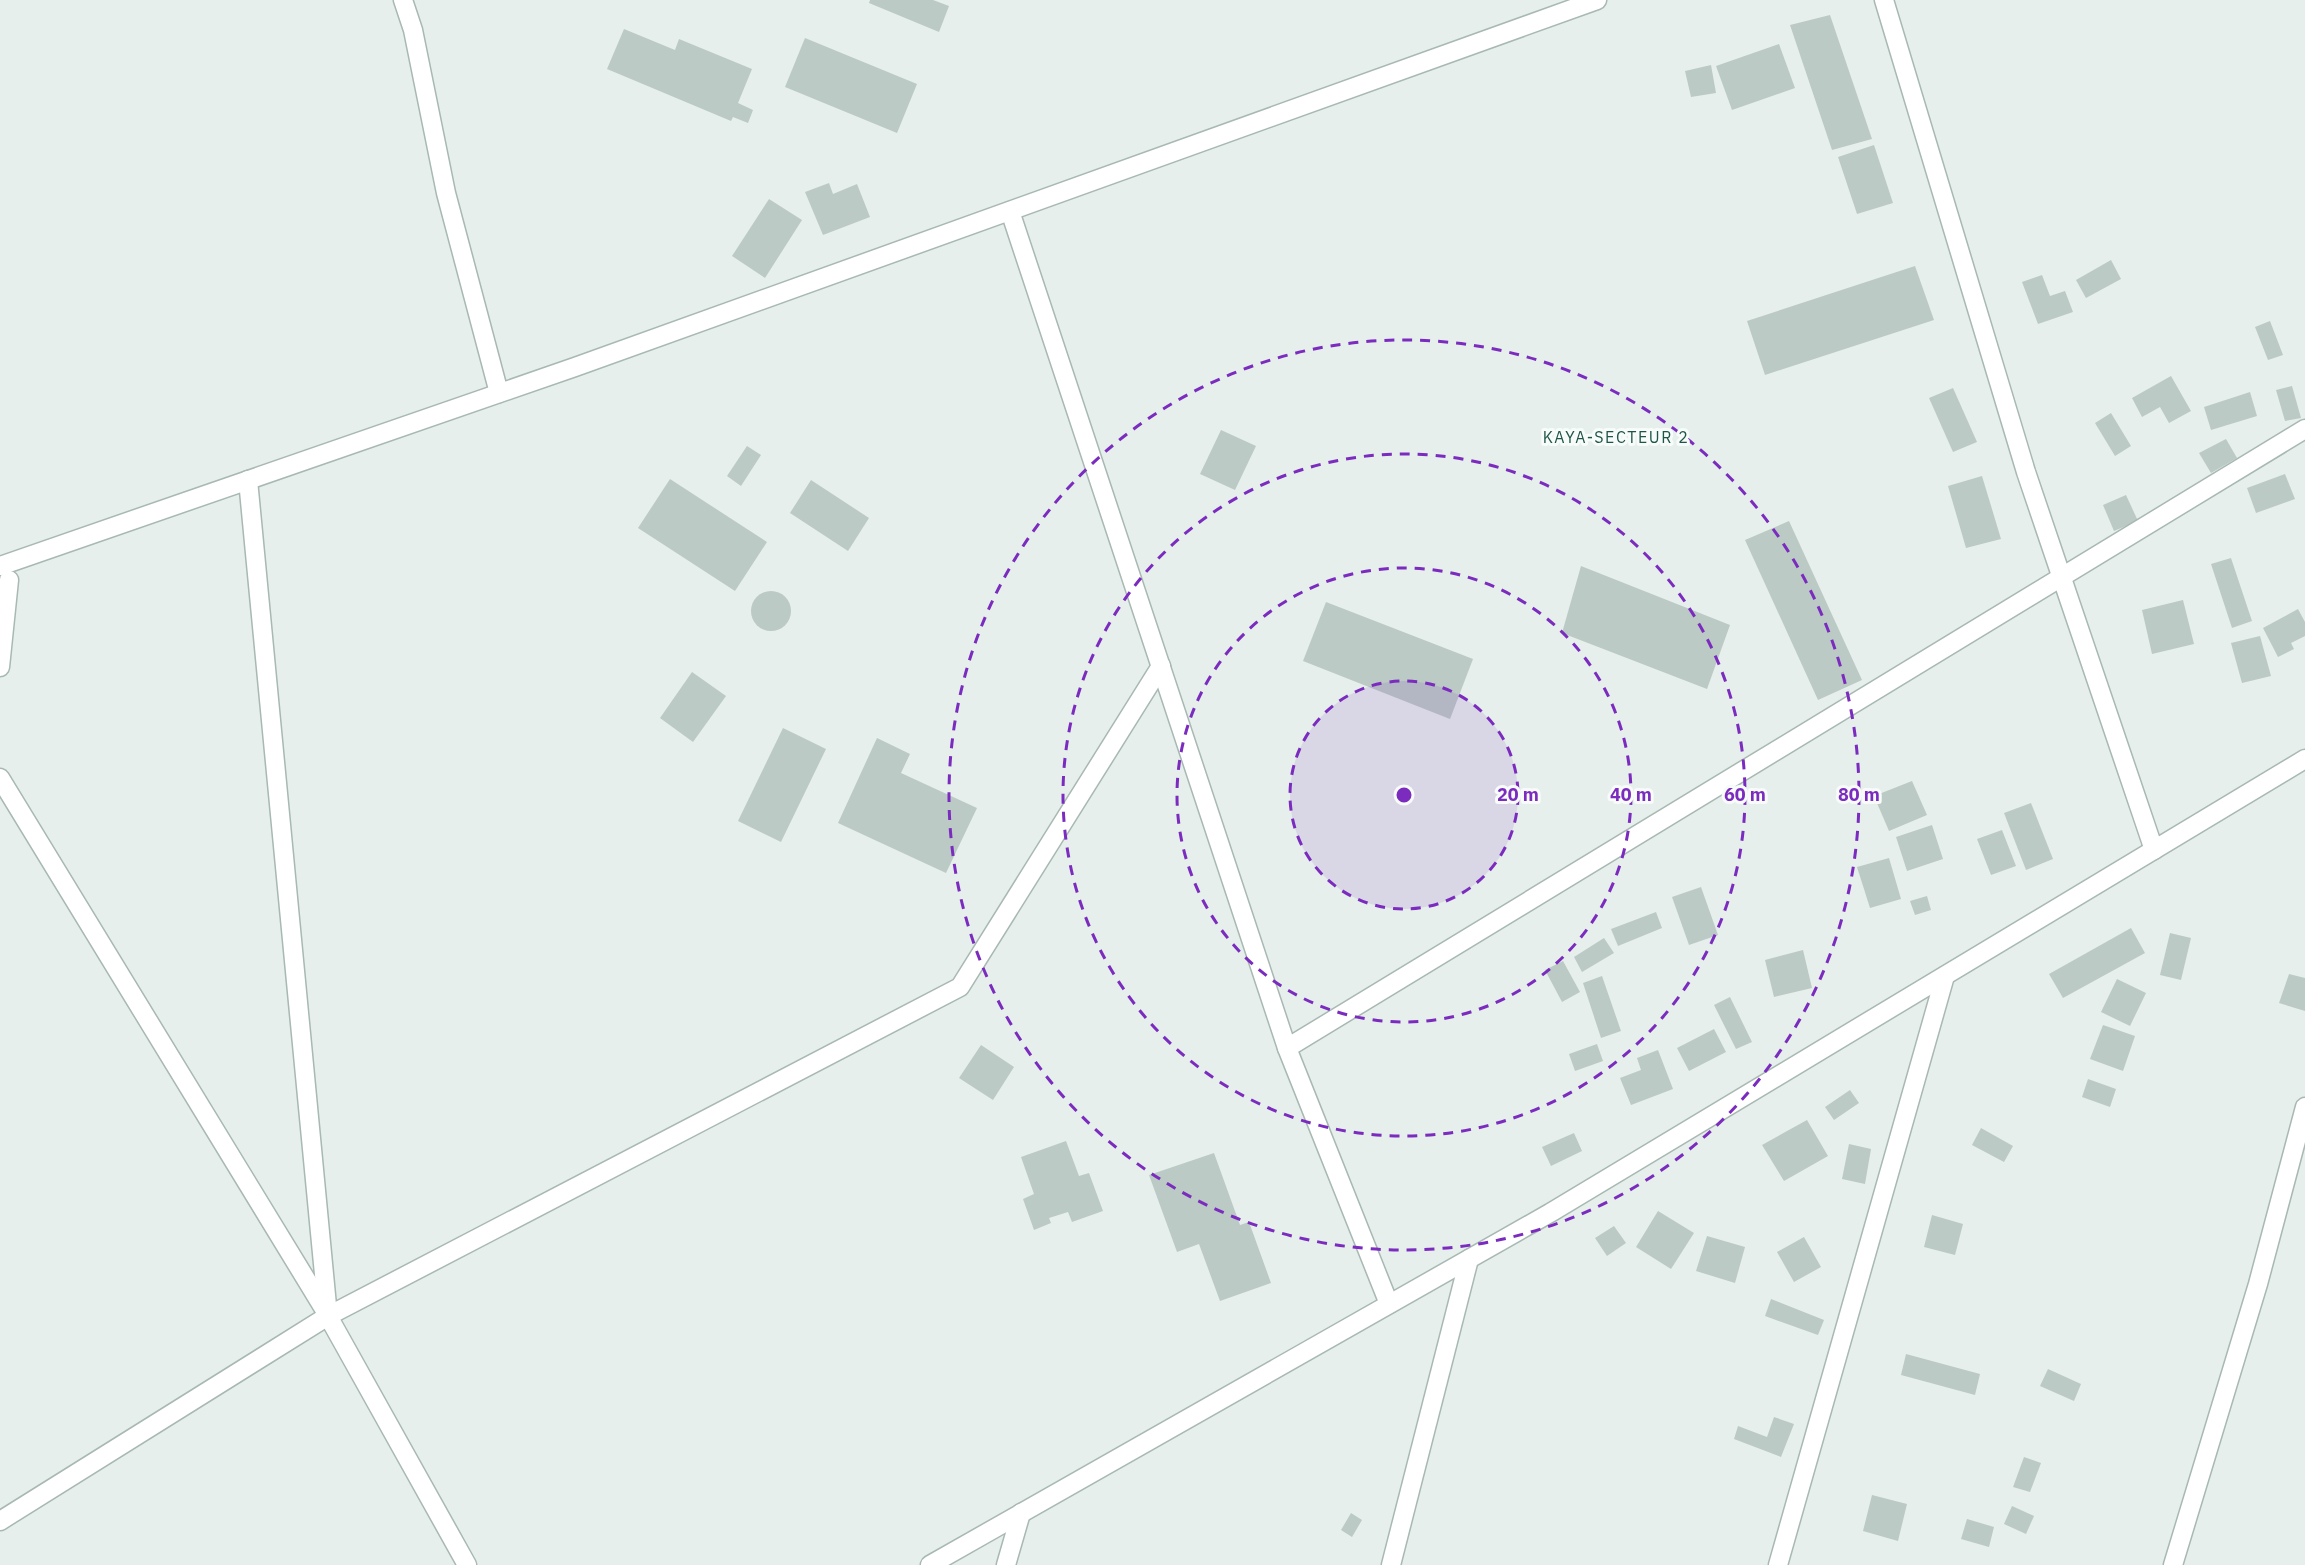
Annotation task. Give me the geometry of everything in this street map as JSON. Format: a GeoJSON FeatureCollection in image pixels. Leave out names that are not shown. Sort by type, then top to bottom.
{"type":"FeatureCollection","features":[{"type":"Feature","properties":{"kind":"street"},"geometry":{"type":"LineString","coordinates":[[403,0],[413,30],[446,193],[499,393]]}},
{"type":"Feature","properties":{"kind":"street"},"geometry":{"type":"LineString","coordinates":[[0,667],[5,573],[248,480],[499,393],[1597,0]]}},
{"type":"Feature","properties":{"kind":"street"},"geometry":{"type":"LineString","coordinates":[[1884,0],[2026,472],[2154,850]]}},
{"type":"Feature","properties":{"kind":"street"},"geometry":{"type":"LineString","coordinates":[[1010,211],[1287,1048],[1389,1304]]}},
{"type":"Feature","properties":{"kind":"street"},"geometry":{"type":"LineString","coordinates":[[1287,1048],[2305,429]]}},
{"type":"Feature","properties":{"kind":"street"},"geometry":{"type":"LineString","coordinates":[[248,480],[328,1316]]}},
{"type":"Feature","properties":{"kind":"street"},"geometry":{"type":"LineString","coordinates":[[0,1521],[328,1316],[960,987],[1161,666]]}},
{"type":"Feature","properties":{"kind":"street"},"geometry":{"type":"LineString","coordinates":[[930,1565],[1550,1213],[2305,759]]}},
{"type":"Feature","properties":{"kind":"street"},"geometry":{"type":"LineString","coordinates":[[0,778],[328,1316],[467,1565]]}},
{"type":"Feature","properties":{"kind":"street"},"geometry":{"type":"LineString","coordinates":[[1778,1565],[1945,975]]}},
{"type":"Feature","properties":{"kind":"street"},"geometry":{"type":"LineString","coordinates":[[2173,1565],[2258,1284],[2305,1107]]}},
{"type":"Feature","properties":{"kind":"street"},"geometry":{"type":"LineString","coordinates":[[1391,1565],[1469,1259]]}},
{"type":"Feature","properties":{"kind":"street"},"geometry":{"type":"LineString","coordinates":[[1006,1565],[1022,1513]]}},
{"type":"Feature","properties":{"kind":"building"},"geometry":{"type":"Polygon","coordinates":[[[870,0],[933,0],[949,6],[939,32],[869,3],[870,0]]]}},
{"type":"Feature","properties":{"kind":"building"},"geometry":{"type":"Polygon","coordinates":[[[1830,15],[1872,139],[1832,150],[1790,25],[1830,15]]]}},
{"type":"Feature","properties":{"kind":"building"},"geometry":{"type":"Polygon","coordinates":[[[624,29],[675,50],[679,39],[752,69],[738,103],[753,110],[748,123],[733,117],[731,121],[607,69],[624,29]]]}},
{"type":"Feature","properties":{"kind":"building"},"geometry":{"type":"Polygon","coordinates":[[[805,38],[917,84],[897,133],[785,87],[805,38]]]}},
{"type":"Feature","properties":{"kind":"building"},"geometry":{"type":"Polygon","coordinates":[[[1779,44],[1795,88],[1732,110],[1716,66],[1779,44]]]}},
{"type":"Feature","properties":{"kind":"building"},"geometry":{"type":"Polygon","coordinates":[[[1711,65],[1716,93],[1691,97],[1685,71],[1711,65]]]}},
{"type":"Feature","properties":{"kind":"building"},"geometry":{"type":"Polygon","coordinates":[[[1874,145],[1893,203],[1857,214],[1838,157],[1874,145]]]}},
{"type":"Feature","properties":{"kind":"building"},"geometry":{"type":"Polygon","coordinates":[[[829,183],[833,194],[857,184],[870,217],[823,235],[805,192],[829,183]]]}},
{"type":"Feature","properties":{"kind":"building"},"geometry":{"type":"Polygon","coordinates":[[[769,199],[802,220],[765,278],[732,256],[769,199]]]}},
{"type":"Feature","properties":{"kind":"building"},"geometry":{"type":"Polygon","coordinates":[[[2111,260],[2121,279],[2086,298],[2076,280],[2111,260]]]}},
{"type":"Feature","properties":{"kind":"building"},"geometry":{"type":"Polygon","coordinates":[[[1915,266],[1934,320],[1765,375],[1747,321],[1915,266]]]}},
{"type":"Feature","properties":{"kind":"building"},"geometry":{"type":"Polygon","coordinates":[[[2042,275],[2050,296],[2065,291],[2073,312],[2038,324],[2022,282],[2042,275]]]}},
{"type":"Feature","properties":{"kind":"building"},"geometry":{"type":"Polygon","coordinates":[[[2270,321],[2283,355],[2268,360],[2255,327],[2270,321]]]}},
{"type":"Feature","properties":{"kind":"building"},"geometry":{"type":"Polygon","coordinates":[[[2171,376],[2191,411],[2169,423],[2160,407],[2142,417],[2132,398],[2171,376]]]}},
{"type":"Feature","properties":{"kind":"building"},"geometry":{"type":"Polygon","coordinates":[[[2292,386],[2301,418],[2285,421],[2276,390],[2292,386]]]}},
{"type":"Feature","properties":{"kind":"building"},"geometry":{"type":"Polygon","coordinates":[[[1953,388],[1977,442],[1953,452],[1929,398],[1953,388]]]}},
{"type":"Feature","properties":{"kind":"building"},"geometry":{"type":"Polygon","coordinates":[[[2250,392],[2257,416],[2211,430],[2204,407],[2250,392]]]}},
{"type":"Feature","properties":{"kind":"building"},"geometry":{"type":"Polygon","coordinates":[[[2111,413],[2131,446],[2115,456],[2095,423],[2111,413]]]}},
{"type":"Feature","properties":{"kind":"building"},"geometry":{"type":"Polygon","coordinates":[[[1221,430],[1256,446],[1235,490],[1200,474],[1221,430]]]}},
{"type":"Feature","properties":{"kind":"building"},"geometry":{"type":"Polygon","coordinates":[[[2226,439],[2237,458],[2211,473],[2199,453],[2226,439]]]}},
{"type":"Feature","properties":{"kind":"building"},"geometry":{"type":"Polygon","coordinates":[[[747,446],[761,455],[741,486],[727,476],[747,446]]]}},
{"type":"Feature","properties":{"kind":"building"},"geometry":{"type":"Polygon","coordinates":[[[2285,474],[2295,499],[2256,513],[2247,488],[2285,474]]]}},
{"type":"Feature","properties":{"kind":"building"},"geometry":{"type":"Polygon","coordinates":[[[1982,476],[2001,539],[1966,548],[1948,486],[1982,476]]]}},
{"type":"Feature","properties":{"kind":"building"},"geometry":{"type":"Polygon","coordinates":[[[670,479],[767,542],[735,591],[638,528],[670,479]]]}},
{"type":"Feature","properties":{"kind":"building"},"geometry":{"type":"Polygon","coordinates":[[[811,480],[869,518],[848,551],[790,513],[811,480]]]}},
{"type":"Feature","properties":{"kind":"building"},"geometry":{"type":"Polygon","coordinates":[[[2126,495],[2138,521],[2114,531],[2103,505],[2126,495]]]}},
{"type":"Feature","properties":{"kind":"building"},"geometry":{"type":"Polygon","coordinates":[[[1789,521],[1862,680],[1818,700],[1745,540],[1789,521]]]}},
{"type":"Feature","properties":{"kind":"building"},"geometry":{"type":"Polygon","coordinates":[[[2231,558],[2252,621],[2232,628],[2211,564],[2231,558]]]}},
{"type":"Feature","properties":{"kind":"building"},"geometry":{"type":"Polygon","coordinates":[[[1581,566],[1730,625],[1707,689],[1562,633],[1581,566]]]}},
{"type":"Feature","properties":{"kind":"building"},"geometry":{"type":"Polygon","coordinates":[[[771,591],[785,597],[791,611],[785,625],[771,631],[757,625],[751,611],[757,597],[771,591]]]}},
{"type":"Feature","properties":{"kind":"building"},"geometry":{"type":"Polygon","coordinates":[[[2183,600],[2194,644],[2152,654],[2142,610],[2183,600]]]}},
{"type":"Feature","properties":{"kind":"building"},"geometry":{"type":"Polygon","coordinates":[[[1326,602],[1473,659],[1450,719],[1303,661],[1326,602]]]}},
{"type":"Feature","properties":{"kind":"building"},"geometry":{"type":"Polygon","coordinates":[[[2298,609],[2305,622],[2305,636],[2291,643],[2294,649],[2278,657],[2263,628],[2298,609]]]}},
{"type":"Feature","properties":{"kind":"building"},"geometry":{"type":"Polygon","coordinates":[[[2260,636],[2271,676],[2242,683],[2231,643],[2260,636]]]}},
{"type":"Feature","properties":{"kind":"building"},"geometry":{"type":"Polygon","coordinates":[[[692,672],[726,696],[693,742],[660,718],[692,672]]]}},
{"type":"Feature","properties":{"kind":"building"},"geometry":{"type":"Polygon","coordinates":[[[783,728],[826,749],[781,842],[738,821],[783,728]]]}},
{"type":"Feature","properties":{"kind":"building"},"geometry":{"type":"Polygon","coordinates":[[[877,738],[910,754],[901,773],[977,808],[946,873],[838,823],[877,738]]]}},
{"type":"Feature","properties":{"kind":"building"},"geometry":{"type":"Polygon","coordinates":[[[1912,781],[1927,815],[1889,831],[1874,796],[1912,781]]]}},
{"type":"Feature","properties":{"kind":"building"},"geometry":{"type":"Polygon","coordinates":[[[2031,803],[2053,859],[2026,870],[2004,813],[2031,803]]]}},
{"type":"Feature","properties":{"kind":"building"},"geometry":{"type":"Polygon","coordinates":[[[1932,825],[1943,859],[1907,871],[1896,837],[1932,825]]]}},
{"type":"Feature","properties":{"kind":"building"},"geometry":{"type":"Polygon","coordinates":[[[2002,830],[2016,866],[1991,875],[1977,839],[2002,830]]]}},
{"type":"Feature","properties":{"kind":"building"},"geometry":{"type":"Polygon","coordinates":[[[1889,858],[1901,899],[1870,908],[1857,867],[1889,858]]]}},
{"type":"Feature","properties":{"kind":"building"},"geometry":{"type":"Polygon","coordinates":[[[1701,887],[1718,935],[1689,945],[1672,897],[1701,887]]]}},
{"type":"Feature","properties":{"kind":"building"},"geometry":{"type":"Polygon","coordinates":[[[1927,896],[1931,910],[1915,915],[1910,901],[1927,896]]]}},
{"type":"Feature","properties":{"kind":"building"},"geometry":{"type":"Polygon","coordinates":[[[1656,912],[1662,928],[1618,946],[1611,929],[1656,912]]]}},
{"type":"Feature","properties":{"kind":"building"},"geometry":{"type":"Polygon","coordinates":[[[2131,928],[2145,953],[2063,998],[2049,974],[2131,928]]]}},
{"type":"Feature","properties":{"kind":"building"},"geometry":{"type":"Polygon","coordinates":[[[2170,933],[2191,938],[2181,980],[2160,975],[2170,933]]]}},
{"type":"Feature","properties":{"kind":"building"},"geometry":{"type":"Polygon","coordinates":[[[1604,938],[1614,953],[1582,972],[1574,957],[1604,938]]]}},
{"type":"Feature","properties":{"kind":"building"},"geometry":{"type":"Polygon","coordinates":[[[1803,950],[1812,988],[1774,997],[1765,960],[1803,950]]]}},
{"type":"Feature","properties":{"kind":"building"},"geometry":{"type":"Polygon","coordinates":[[[1563,961],[1580,992],[1562,1002],[1545,970],[1563,961]]]}},
{"type":"Feature","properties":{"kind":"building"},"geometry":{"type":"Polygon","coordinates":[[[2289,974],[2305,978],[2305,1011],[2279,1003],[2289,974]]]}},
{"type":"Feature","properties":{"kind":"building"},"geometry":{"type":"Polygon","coordinates":[[[1602,976],[1621,1031],[1601,1038],[1583,983],[1602,976]]]}},
{"type":"Feature","properties":{"kind":"building"},"geometry":{"type":"Polygon","coordinates":[[[2117,979],[2146,993],[2130,1026],[2101,1012],[2117,979]]]}},
{"type":"Feature","properties":{"kind":"building"},"geometry":{"type":"Polygon","coordinates":[[[1730,997],[1752,1042],[1736,1049],[1714,1005],[1730,997]]]}},
{"type":"Feature","properties":{"kind":"building"},"geometry":{"type":"Polygon","coordinates":[[[2103,1025],[2135,1036],[2123,1071],[2090,1059],[2103,1025]]]}},
{"type":"Feature","properties":{"kind":"building"},"geometry":{"type":"Polygon","coordinates":[[[1714,1029],[1726,1052],[1689,1071],[1677,1048],[1714,1029]]]}},
{"type":"Feature","properties":{"kind":"building"},"geometry":{"type":"Polygon","coordinates":[[[1597,1044],[1603,1061],[1575,1071],[1569,1054],[1597,1044]]]}},
{"type":"Feature","properties":{"kind":"building"},"geometry":{"type":"Polygon","coordinates":[[[981,1045],[1014,1067],[993,1100],[959,1078],[981,1045]]]}},
{"type":"Feature","properties":{"kind":"building"},"geometry":{"type":"Polygon","coordinates":[[[1658,1050],[1673,1089],[1631,1105],[1620,1078],[1641,1070],[1637,1058],[1658,1050]]]}},
{"type":"Feature","properties":{"kind":"building"},"geometry":{"type":"Polygon","coordinates":[[[2088,1079],[2116,1089],[2110,1107],[2082,1097],[2088,1079]]]}},
{"type":"Feature","properties":{"kind":"building"},"geometry":{"type":"Polygon","coordinates":[[[1850,1090],[1859,1103],[1834,1120],[1825,1107],[1850,1090]]]}},
{"type":"Feature","properties":{"kind":"building"},"geometry":{"type":"Polygon","coordinates":[[[1807,1120],[1828,1156],[1784,1181],[1762,1145],[1807,1120]]]}},
{"type":"Feature","properties":{"kind":"building"},"geometry":{"type":"Polygon","coordinates":[[[1981,1128],[2013,1146],[2004,1162],[1972,1145],[1981,1128]]]}},
{"type":"Feature","properties":{"kind":"building"},"geometry":{"type":"Polygon","coordinates":[[[1574,1133],[1582,1151],[1551,1166],[1542,1147],[1574,1133]]]}},
{"type":"Feature","properties":{"kind":"building"},"geometry":{"type":"Polygon","coordinates":[[[1066,1141],[1079,1176],[1089,1173],[1103,1211],[1072,1222],[1068,1212],[1049,1218],[1051,1223],[1034,1230],[1023,1199],[1034,1194],[1021,1157],[1066,1141]]]}},
{"type":"Feature","properties":{"kind":"building"},"geometry":{"type":"Polygon","coordinates":[[[1849,1144],[1871,1149],[1865,1184],[1842,1179],[1849,1144]]]}},
{"type":"Feature","properties":{"kind":"building"},"geometry":{"type":"Polygon","coordinates":[[[1214,1153],[1240,1225],[1249,1222],[1271,1283],[1220,1301],[1199,1244],[1177,1252],[1149,1175],[1214,1153]]]}},
{"type":"Feature","properties":{"kind":"building"},"geometry":{"type":"Polygon","coordinates":[[[1658,1211],[1694,1233],[1671,1269],[1636,1247],[1658,1211]]]}},
{"type":"Feature","properties":{"kind":"building"},"geometry":{"type":"Polygon","coordinates":[[[1932,1215],[1963,1224],[1955,1255],[1924,1247],[1932,1215]]]}},
{"type":"Feature","properties":{"kind":"building"},"geometry":{"type":"Polygon","coordinates":[[[1614,1226],[1626,1243],[1607,1256],[1595,1238],[1614,1226]]]}},
{"type":"Feature","properties":{"kind":"building"},"geometry":{"type":"Polygon","coordinates":[[[1707,1236],[1745,1247],[1735,1283],[1696,1271],[1707,1236]]]}},
{"type":"Feature","properties":{"kind":"building"},"geometry":{"type":"Polygon","coordinates":[[[1804,1237],[1821,1267],[1794,1282],[1777,1252],[1804,1237]]]}},
{"type":"Feature","properties":{"kind":"building"},"geometry":{"type":"Polygon","coordinates":[[[1771,1299],[1824,1320],[1818,1335],[1765,1316],[1771,1299]]]}},
{"type":"Feature","properties":{"kind":"building"},"geometry":{"type":"Polygon","coordinates":[[[1906,1354],[1980,1374],[1975,1395],[1901,1375],[1906,1354]]]}},
{"type":"Feature","properties":{"kind":"building"},"geometry":{"type":"Polygon","coordinates":[[[2048,1369],[2081,1384],[2074,1401],[2040,1386],[2048,1369]]]}},
{"type":"Feature","properties":{"kind":"building"},"geometry":{"type":"Polygon","coordinates":[[[1774,1417],[1794,1424],[1781,1457],[1734,1439],[1738,1426],[1767,1437],[1774,1417]]]}},
{"type":"Feature","properties":{"kind":"building"},"geometry":{"type":"Polygon","coordinates":[[[2024,1457],[2041,1463],[2030,1492],[2013,1487],[2024,1457]]]}},
{"type":"Feature","properties":{"kind":"building"},"geometry":{"type":"Polygon","coordinates":[[[1872,1495],[1907,1504],[1898,1541],[1863,1531],[1872,1495]]]}},
{"type":"Feature","properties":{"kind":"building"},"geometry":{"type":"Polygon","coordinates":[[[2012,1506],[2034,1516],[2026,1534],[2004,1524],[2012,1506]]]}},
{"type":"Feature","properties":{"kind":"building"},"geometry":{"type":"Polygon","coordinates":[[[1351,1513],[1362,1520],[1352,1537],[1341,1530],[1351,1513]]]}},
{"type":"Feature","properties":{"kind":"building"},"geometry":{"type":"Polygon","coordinates":[[[1967,1519],[1994,1527],[1989,1547],[1961,1539],[1967,1519]]]}},
{"type":"Feature","properties":{"kind":"district","name":"KAYA-SECTEUR 2"},"geometry":{"type":"Point","coordinates":[1616,437]}}]}
